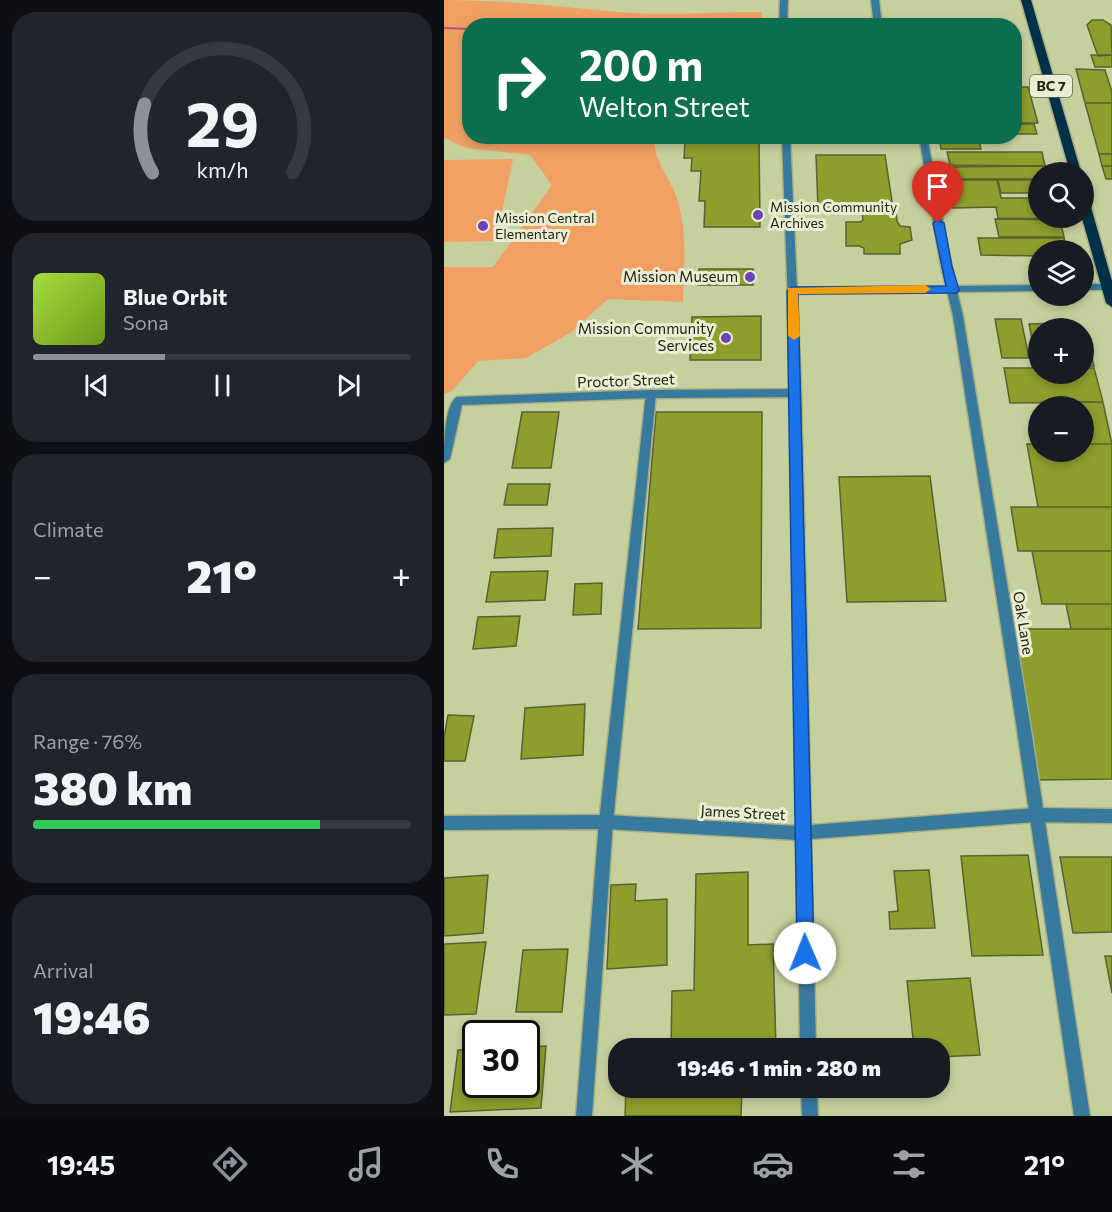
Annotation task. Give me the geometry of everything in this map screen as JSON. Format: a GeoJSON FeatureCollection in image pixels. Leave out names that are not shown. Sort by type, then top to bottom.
{"type":"FeatureCollection","features":[{"type":"Feature","properties":{"kind":"main road","name":"BC 7"},"geometry":{"type":"LineString","coordinates":[[1026,0],[1073,162]]}},
{"type":"Feature","properties":{"kind":"main road"},"geometry":{"type":"LineString","coordinates":[[1091,228],[1112,303]]}},
{"type":"Feature","properties":{"kind":"street"},"geometry":{"type":"LineString","coordinates":[[783,18],[784,0]]}},
{"type":"Feature","properties":{"kind":"street"},"geometry":{"type":"LineString","coordinates":[[875,0],[877,18]]}},
{"type":"Feature","properties":{"kind":"street"},"geometry":{"type":"LineString","coordinates":[[786,144],[796,393],[802,833],[808,1038]]}},
{"type":"Feature","properties":{"kind":"street","name":"Oak Lane"},"geometry":{"type":"LineString","coordinates":[[924,144],[946,266],[953,290],[1021,712],[1082,1116]]}},
{"type":"Feature","properties":{"kind":"street"},"geometry":{"type":"LineString","coordinates":[[792,291],[1028,288]]}},
{"type":"Feature","properties":{"kind":"street","name":"Proctor Street"},"geometry":{"type":"LineString","coordinates":[[444,459],[458,401],[651,394],[796,393]]}},
{"type":"Feature","properties":{"kind":"street"},"geometry":{"type":"LineString","coordinates":[[584,1116],[606,822],[651,394]]}},
{"type":"Feature","properties":{"kind":"street","name":"James Street"},"geometry":{"type":"LineString","coordinates":[[444,824],[606,822],[802,833],[1035,815],[1112,816]]}},
{"type":"Feature","properties":{"kind":"street"},"geometry":{"type":"LineString","coordinates":[[809,1098],[810,1116]]}},
{"type":"Feature","properties":{"kind":"shaded area"},"geometry":{"type":"Polygon","coordinates":[[[444,0],[510,2],[637,13],[762,12],[762,18],[462,18],[462,144],[655,144],[656,152],[680,209],[684,249],[683,302],[608,299],[570,333],[526,358],[478,361],[452,391],[444,394],[444,267],[493,267],[552,185],[530,155],[466,148],[444,138],[444,0]]]}},
{"type":"Feature","properties":{"kind":"shaded area"},"geometry":{"type":"Polygon","coordinates":[[[513,159],[496,241],[444,242],[444,160],[513,159]]]}},
{"type":"Feature","properties":{"kind":"building"},"geometry":{"type":"Polygon","coordinates":[[[1092,20],[1103,20],[1111,25],[1112,55],[1098,56],[1087,25],[1092,20]]]}},
{"type":"Feature","properties":{"kind":"building"},"geometry":{"type":"Polygon","coordinates":[[[1091,55],[1112,55],[1112,67],[1095,67],[1091,55]]]}},
{"type":"Feature","properties":{"kind":"building"},"geometry":{"type":"Polygon","coordinates":[[[1076,69],[1105,70],[1112,92],[1112,103],[1085,103],[1076,69]]]}},
{"type":"Feature","properties":{"kind":"building"},"geometry":{"type":"Polygon","coordinates":[[[1022,87],[1028,87],[1038,123],[1022,123],[1022,87]]]}},
{"type":"Feature","properties":{"kind":"building"},"geometry":{"type":"Polygon","coordinates":[[[1085,103],[1112,103],[1112,154],[1099,154],[1085,103]]]}},
{"type":"Feature","properties":{"kind":"building"},"geometry":{"type":"Polygon","coordinates":[[[1022,124],[1034,124],[1037,134],[1022,134],[1022,124]]]}},
{"type":"Feature","properties":{"kind":"building"},"geometry":{"type":"Polygon","coordinates":[[[685,144],[759,144],[760,227],[704,227],[705,201],[699,201],[701,171],[691,171],[692,158],[684,158],[685,144]]]}},
{"type":"Feature","properties":{"kind":"building"},"geometry":{"type":"Polygon","coordinates":[[[940,144],[980,144],[981,149],[941,149],[940,144]]]}},
{"type":"Feature","properties":{"kind":"building"},"geometry":{"type":"Polygon","coordinates":[[[947,152],[1042,152],[1044,162],[1028,162],[1028,166],[950,165],[947,152]]]}},
{"type":"Feature","properties":{"kind":"building"},"geometry":{"type":"Polygon","coordinates":[[[1099,154],[1112,154],[1112,166],[1102,166],[1099,154]]]}},
{"type":"Feature","properties":{"kind":"building"},"geometry":{"type":"Polygon","coordinates":[[[816,155],[885,155],[893,208],[818,209],[816,155]]]}},
{"type":"Feature","properties":{"kind":"building"},"geometry":{"type":"Polygon","coordinates":[[[1028,166],[1028,179],[948,179],[946,167],[1028,166]]]}},
{"type":"Feature","properties":{"kind":"building"},"geometry":{"type":"Polygon","coordinates":[[[1102,166],[1112,166],[1112,179],[1106,179],[1102,166]]]}},
{"type":"Feature","properties":{"kind":"building"},"geometry":{"type":"Polygon","coordinates":[[[948,180],[997,180],[1001,198],[1028,198],[1028,218],[998,218],[996,207],[953,208],[948,180]]]}},
{"type":"Feature","properties":{"kind":"building"},"geometry":{"type":"Polygon","coordinates":[[[998,180],[1028,180],[1028,193],[1001,193],[998,180]]]}},
{"type":"Feature","properties":{"kind":"building"},"geometry":{"type":"Polygon","coordinates":[[[862,212],[896,212],[900,226],[910,227],[912,240],[900,244],[900,254],[864,254],[864,248],[846,246],[846,222],[860,222],[863,220],[862,212]]]}},
{"type":"Feature","properties":{"kind":"building"},"geometry":{"type":"Polygon","coordinates":[[[995,219],[1028,220],[1028,228],[1062,228],[1064,237],[999,237],[995,219]]]}},
{"type":"Feature","properties":{"kind":"building"},"geometry":{"type":"Polygon","coordinates":[[[978,238],[1064,238],[1064,240],[1028,240],[1028,256],[981,255],[978,238]]]}},
{"type":"Feature","properties":{"kind":"building"},"geometry":{"type":"Polygon","coordinates":[[[699,269],[753,269],[753,285],[698,285],[699,269]]]}},
{"type":"Feature","properties":{"kind":"building","name":"Mission Community Services"},"geometry":{"type":"Polygon","coordinates":[[[761,316],[761,360],[690,360],[692,317],[761,316]]]}},
{"type":"Feature","properties":{"kind":"building"},"geometry":{"type":"Polygon","coordinates":[[[995,319],[1021,319],[1028,358],[1002,358],[995,319]]]}},
{"type":"Feature","properties":{"kind":"building"},"geometry":{"type":"Polygon","coordinates":[[[1004,368],[1028,368],[1028,384],[1094,384],[1094,368],[1103,402],[1094,402],[1094,396],[1028,396],[1028,403],[1010,403],[1004,368]]]}},
{"type":"Feature","properties":{"kind":"building"},"geometry":{"type":"Polygon","coordinates":[[[1094,402],[1103,402],[1112,444],[1094,444],[1094,402]]]}},
{"type":"Feature","properties":{"kind":"building"},"geometry":{"type":"Polygon","coordinates":[[[522,412],[559,412],[551,468],[512,468],[522,412]]]}},
{"type":"Feature","properties":{"kind":"building"},"geometry":{"type":"Polygon","coordinates":[[[656,412],[762,412],[761,628],[638,629],[656,412]]]}},
{"type":"Feature","properties":{"kind":"building"},"geometry":{"type":"Polygon","coordinates":[[[1094,444],[1112,444],[1112,507],[1038,507],[1030,462],[1094,462],[1094,444]]]}},
{"type":"Feature","properties":{"kind":"building"},"geometry":{"type":"Polygon","coordinates":[[[930,476],[946,601],[847,602],[839,477],[930,476]]]}},
{"type":"Feature","properties":{"kind":"building"},"geometry":{"type":"Polygon","coordinates":[[[508,484],[550,484],[547,505],[504,505],[508,484]]]}},
{"type":"Feature","properties":{"kind":"building"},"geometry":{"type":"Polygon","coordinates":[[[1011,507],[1112,507],[1112,551],[1018,551],[1011,507]]]}},
{"type":"Feature","properties":{"kind":"building"},"geometry":{"type":"Polygon","coordinates":[[[553,528],[551,556],[494,558],[498,529],[553,528]]]}},
{"type":"Feature","properties":{"kind":"building"},"geometry":{"type":"Polygon","coordinates":[[[1032,551],[1112,551],[1112,604],[1042,604],[1032,551]]]}},
{"type":"Feature","properties":{"kind":"building"},"geometry":{"type":"Polygon","coordinates":[[[548,571],[545,600],[486,602],[491,572],[548,571]]]}},
{"type":"Feature","properties":{"kind":"building"},"geometry":{"type":"Polygon","coordinates":[[[602,583],[601,614],[573,615],[575,584],[602,583]]]}},
{"type":"Feature","properties":{"kind":"building"},"geometry":{"type":"Polygon","coordinates":[[[1066,604],[1112,604],[1112,629],[1071,629],[1066,604]]]}},
{"type":"Feature","properties":{"kind":"building"},"geometry":{"type":"Polygon","coordinates":[[[520,616],[516,646],[473,649],[478,617],[520,616]]]}},
{"type":"Feature","properties":{"kind":"building"},"geometry":{"type":"Polygon","coordinates":[[[1013,629],[1112,629],[1112,779],[1036,780],[1013,629]]]}},
{"type":"Feature","properties":{"kind":"building"},"geometry":{"type":"Polygon","coordinates":[[[585,704],[583,755],[521,759],[525,708],[585,704]]]}},
{"type":"Feature","properties":{"kind":"building"},"geometry":{"type":"Polygon","coordinates":[[[448,715],[474,716],[465,761],[444,761],[444,737],[448,715]]]}},
{"type":"Feature","properties":{"kind":"building"},"geometry":{"type":"Polygon","coordinates":[[[1028,855],[1043,955],[972,956],[961,856],[1028,855]]]}},
{"type":"Feature","properties":{"kind":"building"},"geometry":{"type":"Polygon","coordinates":[[[1060,857],[1112,857],[1112,932],[1073,933],[1060,857]]]}},
{"type":"Feature","properties":{"kind":"building"},"geometry":{"type":"Polygon","coordinates":[[[929,870],[935,928],[890,929],[889,912],[898,911],[894,871],[929,870]]]}},
{"type":"Feature","properties":{"kind":"building"},"geometry":{"type":"Polygon","coordinates":[[[748,872],[748,945],[773,944],[776,1038],[671,1038],[672,991],[694,990],[696,874],[748,872]]]}},
{"type":"Feature","properties":{"kind":"building"},"geometry":{"type":"Polygon","coordinates":[[[488,875],[483,933],[444,936],[444,878],[488,875]]]}},
{"type":"Feature","properties":{"kind":"building"},"geometry":{"type":"Polygon","coordinates":[[[636,884],[635,901],[667,899],[667,965],[607,969],[611,885],[636,884]]]}},
{"type":"Feature","properties":{"kind":"building"},"geometry":{"type":"Polygon","coordinates":[[[486,942],[476,1014],[444,1015],[444,944],[486,942]]]}},
{"type":"Feature","properties":{"kind":"building"},"geometry":{"type":"Polygon","coordinates":[[[568,949],[562,1012],[516,1012],[523,950],[568,949]]]}},
{"type":"Feature","properties":{"kind":"building"},"geometry":{"type":"Polygon","coordinates":[[[1105,956],[1112,956],[1112,993],[1105,956]]]}},
{"type":"Feature","properties":{"kind":"building"},"geometry":{"type":"Polygon","coordinates":[[[970,978],[980,1055],[950,1056],[950,1038],[913,1038],[907,981],[970,978]]]}},
{"type":"Feature","properties":{"kind":"building"},"geometry":{"type":"Polygon","coordinates":[[[540,1046],[546,1046],[541,1108],[450,1112],[458,1050],[462,1050],[462,1098],[540,1098],[540,1046]]]}},
{"type":"Feature","properties":{"kind":"building"},"geometry":{"type":"Polygon","coordinates":[[[626,1098],[742,1098],[741,1116],[625,1116],[626,1098]]]}},
{"type":"Feature","properties":{"kind":"waterway"},"geometry":{"type":"LineString","coordinates":[[444,28],[462,29]]}},
{"type":"Feature","properties":{"kind":"slow traffic"},"geometry":{"type":"LineString","coordinates":[[794,336],[792,291],[925,289]]}},
{"type":"Feature","properties":{"kind":"place","name":"Mission Community Archives"},"geometry":{"type":"Point","coordinates":[758,215]}},
{"type":"Feature","properties":{"kind":"place","name":"Mission Central Elementary"},"geometry":{"type":"Point","coordinates":[483,226]}},
{"type":"Feature","properties":{"kind":"place","name":"Mission Museum"},"geometry":{"type":"Point","coordinates":[750,277]}},
{"type":"Feature","properties":{"kind":"place","name":"Mission Community Services"},"geometry":{"type":"Point","coordinates":[726,338]}},
{"type":"Feature","properties":{"kind":"route"},"geometry":{"type":"LineString","coordinates":[[805,953],[796,393],[792,291],[953,290],[938,223]]}}]}
